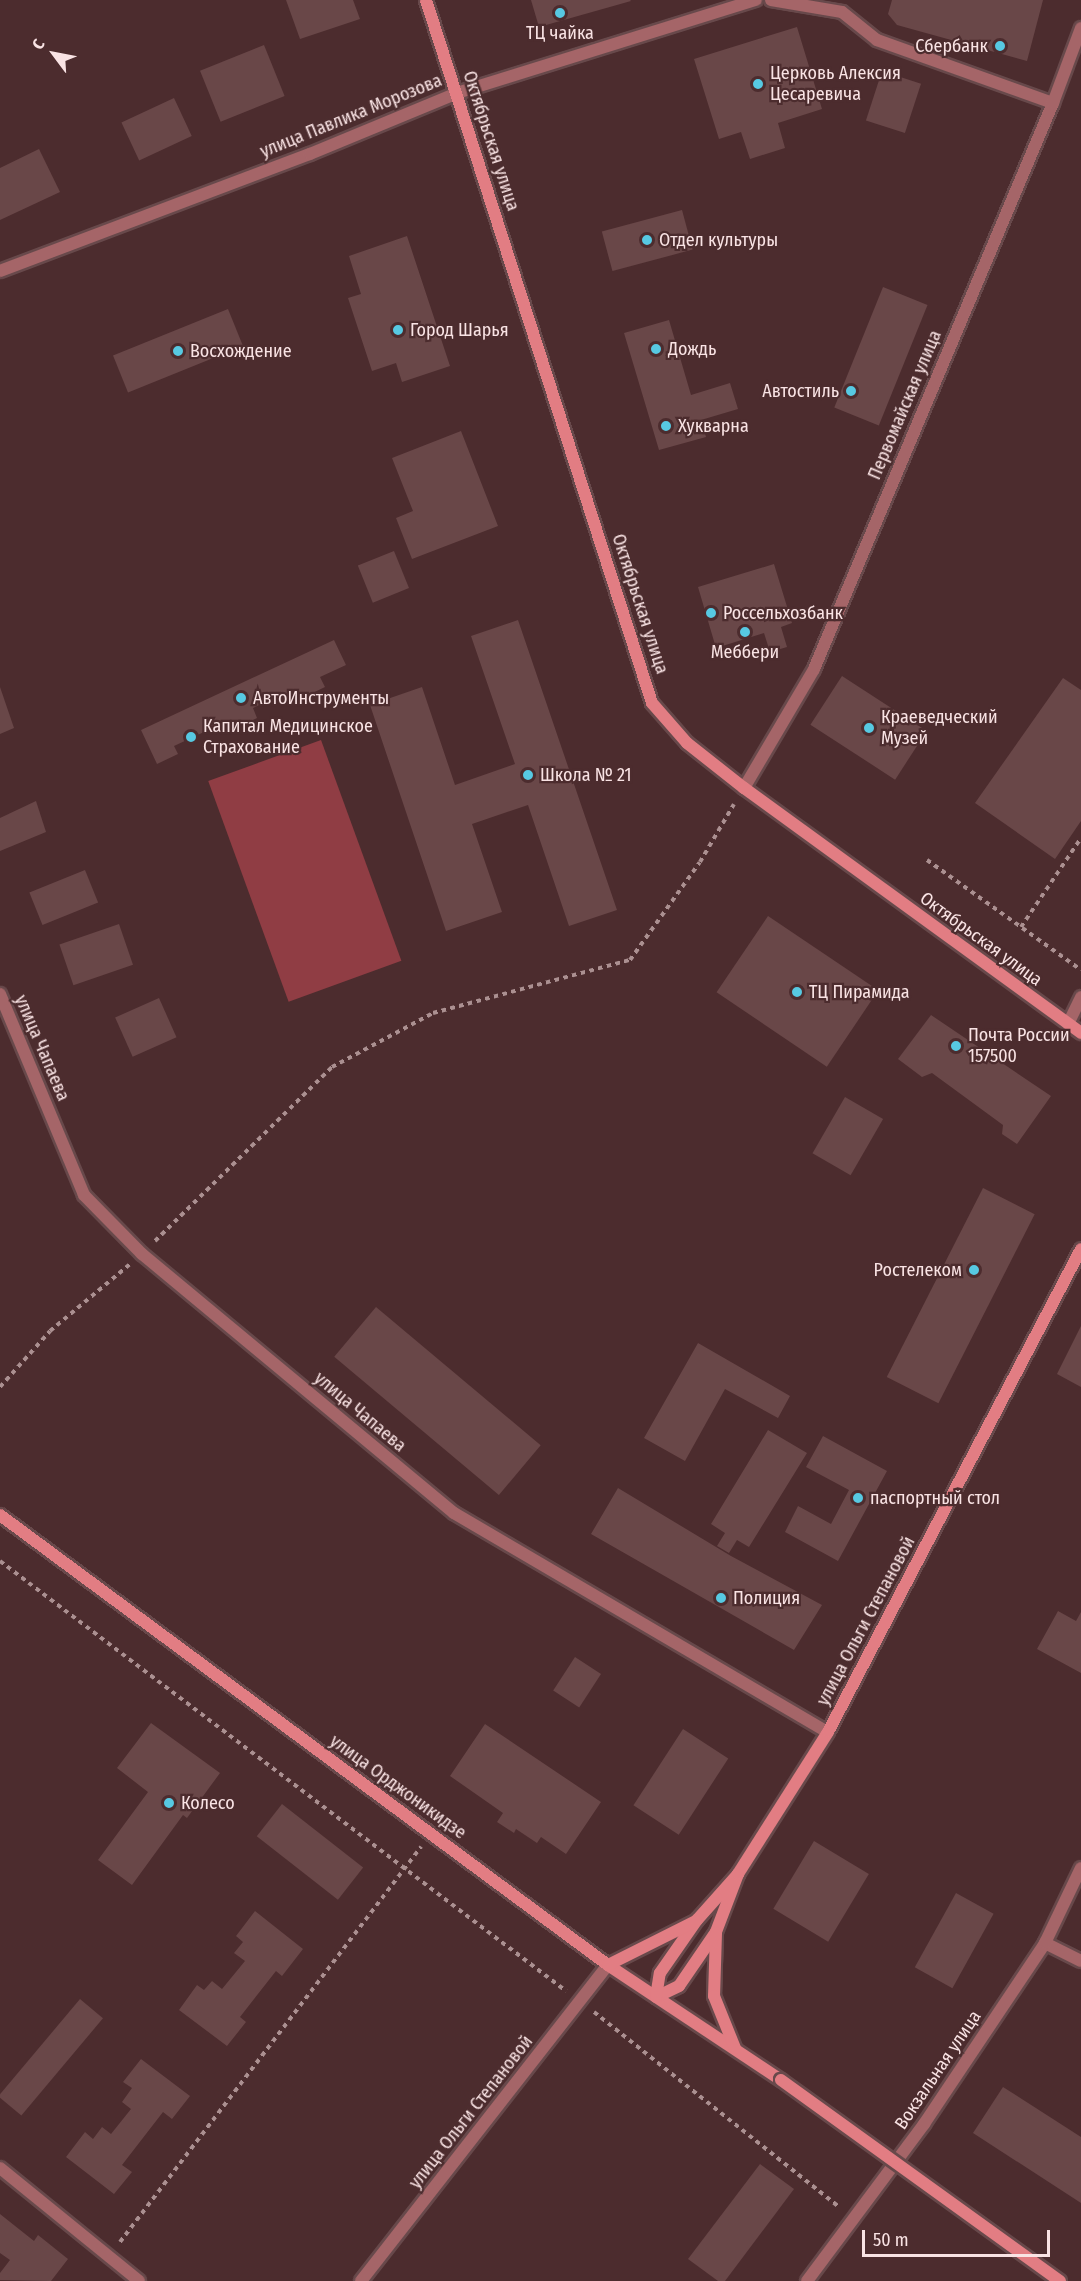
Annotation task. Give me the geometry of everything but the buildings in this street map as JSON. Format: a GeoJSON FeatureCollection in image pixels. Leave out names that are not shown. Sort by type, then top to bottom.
{"type":"FeatureCollection","features":[{"type":"Feature","properties":{"kind":"main road","name":"Октябрьская улица"},"geometry":{"type":"LineString","coordinates":[[426,0],[652,703],[687,743],[744,788],[1081,1033]]}},
{"type":"Feature","properties":{"kind":"main road","name":"улица Ольги Степановой"},"geometry":{"type":"LineString","coordinates":[[738,1874],[828,1732],[1081,1249]]}},
{"type":"Feature","properties":{"kind":"main road","name":"улица Орджоникидзе"},"geometry":{"type":"LineString","coordinates":[[0,1515],[608,1965],[781,2080],[1060,2281]]}},
{"type":"Feature","properties":{"kind":"main road"},"geometry":{"type":"LineString","coordinates":[[656,1997],[660,1973],[697,1920],[738,1874]]}},
{"type":"Feature","properties":{"kind":"main road"},"geometry":{"type":"LineString","coordinates":[[656,1997],[679,1986],[716,1932],[738,1874]]}},
{"type":"Feature","properties":{"kind":"main road"},"geometry":{"type":"LineString","coordinates":[[608,1965],[697,1920]]}},
{"type":"Feature","properties":{"kind":"main road"},"geometry":{"type":"LineString","coordinates":[[716,1932],[714,1996],[735,2048]]}},
{"type":"Feature","properties":{"kind":"street","name":"улица Павлика Морозова"},"geometry":{"type":"LineString","coordinates":[[0,271],[310,154],[457,93],[756,0]]}},
{"type":"Feature","properties":{"kind":"street"},"geometry":{"type":"LineString","coordinates":[[771,0],[843,6],[877,40],[1053,103]]}},
{"type":"Feature","properties":{"kind":"street","name":"Первомайская улица"},"geometry":{"type":"LineString","coordinates":[[744,788],[814,669],[1053,103],[1081,28]]}},
{"type":"Feature","properties":{"kind":"street","name":"улица Чапаева"},"geometry":{"type":"LineString","coordinates":[[0,994],[84,1195],[142,1254],[454,1513],[828,1732]]}},
{"type":"Feature","properties":{"kind":"street"},"geometry":{"type":"LineString","coordinates":[[1068,1024],[1081,997]]}},
{"type":"Feature","properties":{"kind":"street","name":"Вокзальная улица"},"geometry":{"type":"LineString","coordinates":[[807,2281],[924,2124],[1045,1943],[1081,1868]]}},
{"type":"Feature","properties":{"kind":"street"},"geometry":{"type":"LineString","coordinates":[[1045,1943],[1081,1961]]}},
{"type":"Feature","properties":{"kind":"street","name":"улица Ольги Степановой"},"geometry":{"type":"LineString","coordinates":[[361,2281],[608,1965]]}},
{"type":"Feature","properties":{"kind":"street"},"geometry":{"type":"LineString","coordinates":[[0,2168],[139,2281]]}},
{"type":"Feature","properties":{"kind":"path"},"geometry":{"type":"LineString","coordinates":[[0,1388],[50,1331],[142,1254],[332,1067],[433,1013],[630,960],[700,862],[744,788]]}},
{"type":"Feature","properties":{"kind":"path"},"geometry":{"type":"LineString","coordinates":[[1022,927],[1081,838]]}},
{"type":"Feature","properties":{"kind":"path"},"geometry":{"type":"LineString","coordinates":[[927,860],[1081,970]]}},
{"type":"Feature","properties":{"kind":"path"},"geometry":{"type":"LineString","coordinates":[[0,1561],[580,2001],[854,2218]]}},
{"type":"Feature","properties":{"kind":"path"},"geometry":{"type":"LineString","coordinates":[[109,2257],[431,1834]]}},
{"type":"Feature","properties":{"kind":"shaded area"},"geometry":{"type":"Polygon","coordinates":[[[321,740],[401,961],[289,1002],[208,781],[321,740]]]}},
{"type":"Feature","properties":{"kind":"place","name":"ТЦ чайка"},"geometry":{"type":"Point","coordinates":[560,13]}},
{"type":"Feature","properties":{"kind":"place","name":"Сбербанк"},"geometry":{"type":"Point","coordinates":[1000,46]}},
{"type":"Feature","properties":{"kind":"place","name":"Церковь Алексия Цесаревича"},"geometry":{"type":"Point","coordinates":[758,84]}},
{"type":"Feature","properties":{"kind":"place","name":"Отдел культуры"},"geometry":{"type":"Point","coordinates":[647,240]}},
{"type":"Feature","properties":{"kind":"place","name":"Город Шарья"},"geometry":{"type":"Point","coordinates":[398,330]}},
{"type":"Feature","properties":{"kind":"place","name":"Дождь"},"geometry":{"type":"Point","coordinates":[656,349]}},
{"type":"Feature","properties":{"kind":"place","name":"Восхождение"},"geometry":{"type":"Point","coordinates":[178,351]}},
{"type":"Feature","properties":{"kind":"place","name":"Автостиль"},"geometry":{"type":"Point","coordinates":[851,391]}},
{"type":"Feature","properties":{"kind":"place","name":"Хукварна"},"geometry":{"type":"Point","coordinates":[666,426]}},
{"type":"Feature","properties":{"kind":"place","name":"Россельхозбанк"},"geometry":{"type":"Point","coordinates":[711,613]}},
{"type":"Feature","properties":{"kind":"place","name":"Меббери"},"geometry":{"type":"Point","coordinates":[745,632]}},
{"type":"Feature","properties":{"kind":"place","name":"АвтоИнструменты"},"geometry":{"type":"Point","coordinates":[241,698]}},
{"type":"Feature","properties":{"kind":"place","name":"Краеведческий Музей"},"geometry":{"type":"Point","coordinates":[869,728]}},
{"type":"Feature","properties":{"kind":"place","name":"Капитал Медицинское Страхование"},"geometry":{"type":"Point","coordinates":[191,737]}},
{"type":"Feature","properties":{"kind":"place","name":"Школа № 21"},"geometry":{"type":"Point","coordinates":[528,775]}},
{"type":"Feature","properties":{"kind":"place","name":"ТЦ Пирамида"},"geometry":{"type":"Point","coordinates":[797,992]}},
{"type":"Feature","properties":{"kind":"place","name":"Почта России 157500"},"geometry":{"type":"Point","coordinates":[956,1046]}},
{"type":"Feature","properties":{"kind":"place","name":"Ростелеком"},"geometry":{"type":"Point","coordinates":[974,1270]}},
{"type":"Feature","properties":{"kind":"place","name":"паспортный стол"},"geometry":{"type":"Point","coordinates":[858,1498]}},
{"type":"Feature","properties":{"kind":"place","name":"Полиция"},"geometry":{"type":"Point","coordinates":[721,1598]}},
{"type":"Feature","properties":{"kind":"place","name":"Колесо"},"geometry":{"type":"Point","coordinates":[169,1803]}}]}
